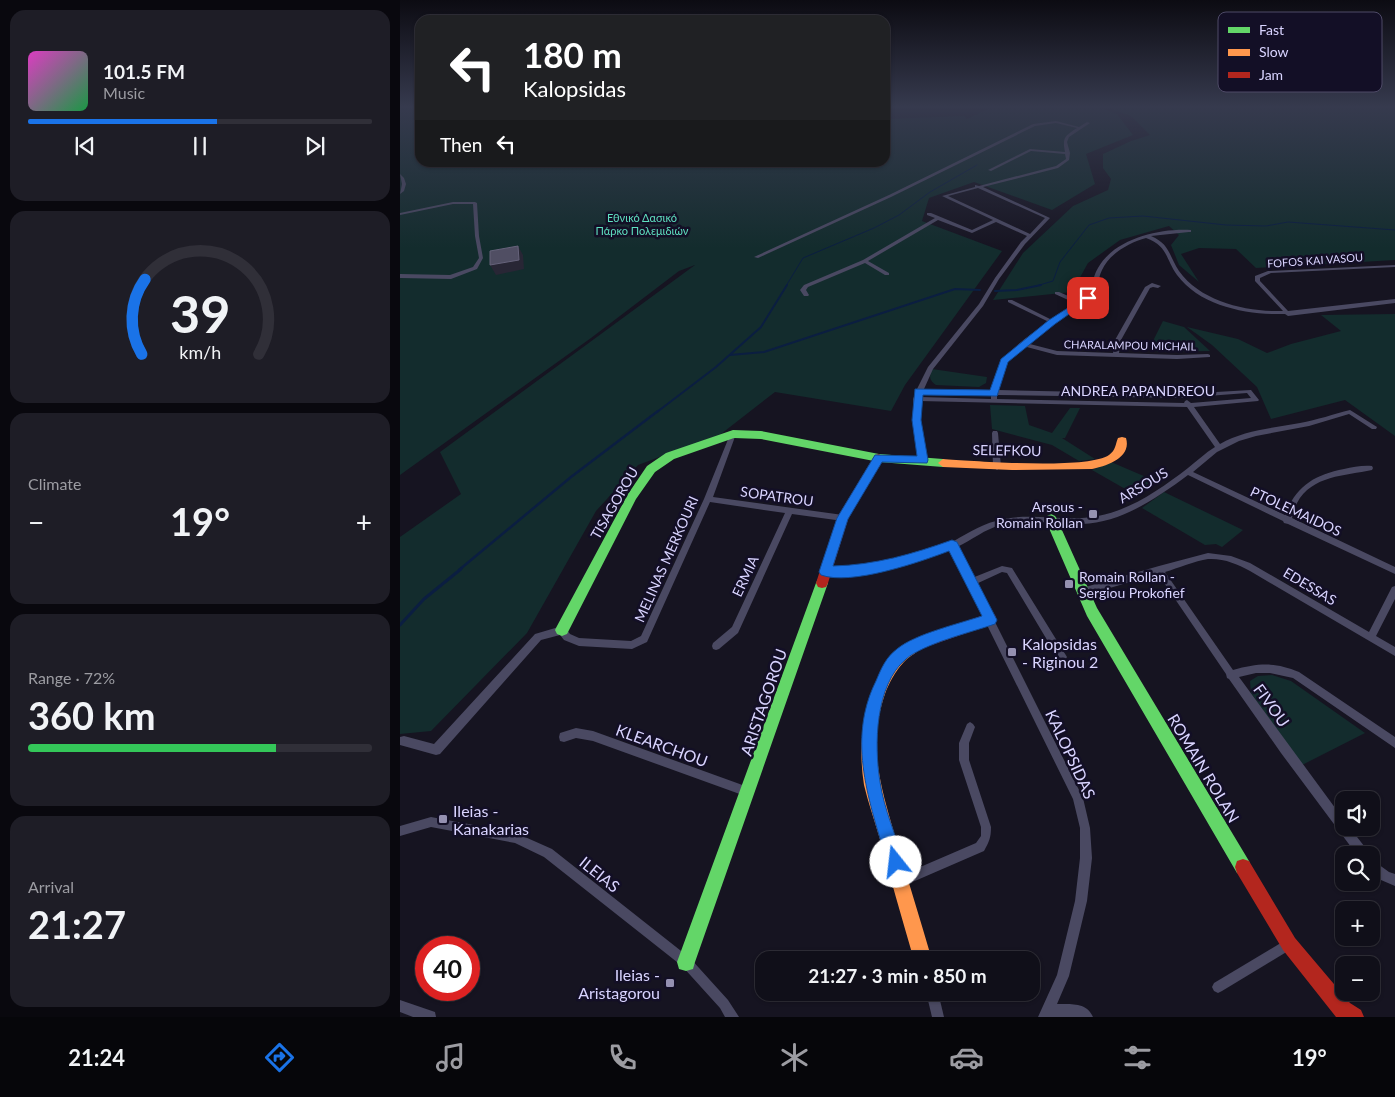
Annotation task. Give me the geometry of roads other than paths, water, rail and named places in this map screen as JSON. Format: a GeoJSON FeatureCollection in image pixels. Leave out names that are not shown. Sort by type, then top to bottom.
{"type":"FeatureCollection","features":[{"type":"Feature","properties":{"kind":"street"},"geometry":{"type":"LineString","coordinates":[[756,257],[890,196],[976,153]]}},
{"type":"Feature","properties":{"kind":"street"},"geometry":{"type":"LineString","coordinates":[[990,170],[1023,153]]}},
{"type":"Feature","properties":{"kind":"street"},"geometry":{"type":"LineString","coordinates":[[1031,236],[944,196],[976,186],[1057,167],[1068,159],[1068,154],[1063,153]]}},
{"type":"Feature","properties":{"kind":"street"},"geometry":{"type":"LineString","coordinates":[[400,176],[405,182],[405,186],[400,193]]}},
{"type":"Feature","properties":{"kind":"street"},"geometry":{"type":"LineString","coordinates":[[923,460],[916,420],[917,395],[930,367],[980,306],[997,279],[1031,236],[1048,218],[976,186]]}},
{"type":"Feature","properties":{"kind":"street"},"geometry":{"type":"LineString","coordinates":[[400,205],[402,213],[454,203],[475,203],[477,236],[481,258],[475,268],[451,277],[400,276]]}},
{"type":"Feature","properties":{"kind":"street"},"geometry":{"type":"LineString","coordinates":[[929,214],[972,232],[996,220]]}},
{"type":"Feature","properties":{"kind":"street"},"geometry":{"type":"LineString","coordinates":[[806,295],[803,290],[806,286],[865,261],[938,218]]}},
{"type":"Feature","properties":{"kind":"street"},"geometry":{"type":"LineString","coordinates":[[994,397],[1004,361],[1022,344],[1094,292],[1098,271],[1106,259],[1128,244],[1146,236],[1189,231]]}},
{"type":"Feature","properties":{"kind":"street"},"geometry":{"type":"LineString","coordinates":[[1146,236],[1164,246],[1181,277],[1195,289],[1219,303],[1240,311],[1262,314],[1288,314],[1395,302]]}},
{"type":"Feature","properties":{"kind":"street"},"geometry":{"type":"LineString","coordinates":[[865,261],[887,274]]}},
{"type":"Feature","properties":{"kind":"street","name":"FOFOS KAI VASOU"},"geometry":{"type":"LineString","coordinates":[[1288,314],[1256,277],[1270,272],[1395,266]]}},
{"type":"Feature","properties":{"kind":"street"},"geometry":{"type":"LineString","coordinates":[[1116,354],[1118,340],[1148,287],[1152,285],[1158,286]]}},
{"type":"Feature","properties":{"kind":"street"},"geometry":{"type":"LineString","coordinates":[[1057,293],[1080,303]]}},
{"type":"Feature","properties":{"kind":"street"},"geometry":{"type":"LineString","coordinates":[[1010,301],[1052,322]]}},
{"type":"Feature","properties":{"kind":"street","name":"CHARALAMPOU MICHAIL"},"geometry":{"type":"LineString","coordinates":[[1022,344],[1058,353],[1177,357],[1208,356]]}},
{"type":"Feature","properties":{"kind":"street","name":"ANDREA PAPANDREOU"},"geometry":{"type":"LineString","coordinates":[[917,395],[1189,405],[1256,400],[1249,390],[1181,396],[994,397]]}},
{"type":"Feature","properties":{"kind":"street"},"geometry":{"type":"LineString","coordinates":[[1181,396],[1219,448]]}},
{"type":"Feature","properties":{"kind":"street","name":"ARSOUS"},"geometry":{"type":"LineString","coordinates":[[826,572],[860,571],[907,561],[952,545],[984,528],[1002,522],[1031,517],[1092,521],[1118,514],[1187,472],[1219,448],[1236,439],[1252,434],[1350,412],[1374,427]]}},
{"type":"Feature","properties":{"kind":"street"},"geometry":{"type":"LineString","coordinates":[[995,433],[997,467]]}},
{"type":"Feature","properties":{"kind":"street","name":"TISAGOROU"},"geometry":{"type":"LineString","coordinates":[[562,630],[632,497],[651,469],[670,456],[733,434],[761,435],[879,458]]}},
{"type":"Feature","properties":{"kind":"street","name":"MELINAS MERKOURI"},"geometry":{"type":"LineString","coordinates":[[562,630],[567,637],[579,642],[632,645],[644,639],[708,499],[733,434]]}},
{"type":"Feature","properties":{"kind":"street","name":"SELEFKOU"},"geometry":{"type":"LineString","coordinates":[[879,458],[997,467],[1088,466],[1104,462],[1118,454],[1122,449],[1122,441]]}},
{"type":"Feature","properties":{"kind":"street","name":"ARISTAGOROU"},"geometry":{"type":"LineString","coordinates":[[686,962],[826,572],[842,518],[879,458]]}},
{"type":"Feature","properties":{"kind":"street"},"geometry":{"type":"LineString","coordinates":[[1287,521],[1296,499],[1308,486],[1334,473],[1369,468]]}},
{"type":"Feature","properties":{"kind":"street","name":"PTOLEMAIDOS"},"geometry":{"type":"LineString","coordinates":[[1187,472],[1395,571]]}},
{"type":"Feature","properties":{"kind":"street","name":"SOPATROU"},"geometry":{"type":"LineString","coordinates":[[708,499],[842,518]]}},
{"type":"Feature","properties":{"kind":"street","name":"ERMIA"},"geometry":{"type":"LineString","coordinates":[[716,646],[735,630],[790,510]]}},
{"type":"Feature","properties":{"kind":"street","name":"ROMAIN ROLAN"},"geometry":{"type":"LineString","coordinates":[[1051,519],[1082,592],[1288,944],[1343,1010],[1354,1017]]}},
{"type":"Feature","properties":{"kind":"street","name":"KALOPSIDAS"},"geometry":{"type":"LineString","coordinates":[[952,545],[1078,798],[1085,828],[1086,858],[1080,901],[1063,976],[1045,1014]]}},
{"type":"Feature","properties":{"kind":"street","name":"EDESSAS"},"geometry":{"type":"LineString","coordinates":[[1160,570],[1208,556],[1222,556],[1238,560],[1395,652]]}},
{"type":"Feature","properties":{"kind":"street"},"geometry":{"type":"LineString","coordinates":[[971,582],[1002,569],[1009,570],[1062,657]]}},
{"type":"Feature","properties":{"kind":"street"},"geometry":{"type":"LineString","coordinates":[[1082,592],[1160,570]]}},
{"type":"Feature","properties":{"kind":"street","name":"FIVOU"},"geometry":{"type":"LineString","coordinates":[[1160,570],[1230,675],[1293,763],[1357,846]]}},
{"type":"Feature","properties":{"kind":"street"},"geometry":{"type":"LineString","coordinates":[[1371,638],[1395,590]]}},
{"type":"Feature","properties":{"kind":"street"},"geometry":{"type":"LineString","coordinates":[[920,951],[872,783],[869,740],[877,694],[890,666],[901,654],[915,645],[990,620]]}},
{"type":"Feature","properties":{"kind":"street"},"geometry":{"type":"LineString","coordinates":[[404,741],[436,750],[538,637],[562,630]]}},
{"type":"Feature","properties":{"kind":"street"},"geometry":{"type":"LineString","coordinates":[[1230,675],[1262,667],[1280,668],[1296,675],[1395,743]]}},
{"type":"Feature","properties":{"kind":"street"},"geometry":{"type":"LineString","coordinates":[[901,882],[980,846],[986,838],[986,827],[964,760],[964,743],[970,727]]}},
{"type":"Feature","properties":{"kind":"street","name":"KLEARCHOU"},"geometry":{"type":"LineString","coordinates":[[564,737],[576,733],[593,736],[748,792]]}},
{"type":"Feature","properties":{"kind":"street","name":"ILEIAS"},"geometry":{"type":"LineString","coordinates":[[400,831],[431,822],[488,831],[516,838],[548,853],[686,962],[724,1004],[732,1017]]}},
{"type":"Feature","properties":{"kind":"street"},"geometry":{"type":"LineString","coordinates":[[1380,872],[1395,880]]}},
{"type":"Feature","properties":{"kind":"street"},"geometry":{"type":"LineString","coordinates":[[1218,987],[1288,944]]}},
{"type":"Feature","properties":{"kind":"street"},"geometry":{"type":"LineString","coordinates":[[934,1001],[938,1017]]}},
{"type":"Feature","properties":{"kind":"street"},"geometry":{"type":"LineString","coordinates":[[400,1006],[430,1017]]}},
{"type":"Feature","properties":{"kind":"street"},"geometry":{"type":"LineString","coordinates":[[1045,1014],[1077,1010],[1087,1017]]}},
{"type":"Feature","properties":{"kind":"waterway"},"geometry":{"type":"LineString","coordinates":[[786,286],[803,258],[874,228],[899,215],[930,192],[977,165]]}},
{"type":"Feature","properties":{"kind":"waterway"},"geometry":{"type":"LineString","coordinates":[[1036,286],[1053,281],[1060,262],[1089,225],[1109,218],[1143,216],[1226,225],[1266,226],[1288,222],[1395,230]]}},
{"type":"Feature","properties":{"kind":"waterway"},"geometry":{"type":"LineString","coordinates":[[657,412],[716,367],[761,327],[787,285]]}},
{"type":"Feature","properties":{"kind":"waterway"},"geometry":{"type":"LineString","coordinates":[[995,291],[1017,290],[1041,285]]}},
{"type":"Feature","properties":{"kind":"waterway"},"geometry":{"type":"LineString","coordinates":[[730,355],[764,352],[955,289],[980,290]]}},
{"type":"Feature","properties":{"kind":"waterway"},"geometry":{"type":"LineString","coordinates":[[459,570],[571,477],[658,411]]}},
{"type":"Feature","properties":{"kind":"waterway"},"geometry":{"type":"LineString","coordinates":[[400,625],[424,599],[461,569]]}},
{"type":"Feature","properties":{"kind":"place","name":"Arsous - Romain Rollan"},"geometry":{"type":"Point","coordinates":[1093,514]}},
{"type":"Feature","properties":{"kind":"place","name":"Romain Rollan - Sergiou Prokofief"},"geometry":{"type":"Point","coordinates":[1069,584]}},
{"type":"Feature","properties":{"kind":"place","name":"Kalopsidas - Riginou 2"},"geometry":{"type":"Point","coordinates":[1012,652]}},
{"type":"Feature","properties":{"kind":"place","name":"Ileias - Kanakarias"},"geometry":{"type":"Point","coordinates":[443,819]}},
{"type":"Feature","properties":{"kind":"place","name":"Ileias - Aristagorou"},"geometry":{"type":"Point","coordinates":[670,983]}},
{"type":"Feature","properties":{"kind":"park label","name":"Εθνικό Δασικό Πάρκο Πολεμιδιών"},"geometry":{"type":"Point","coordinates":[642,223]}}]}
